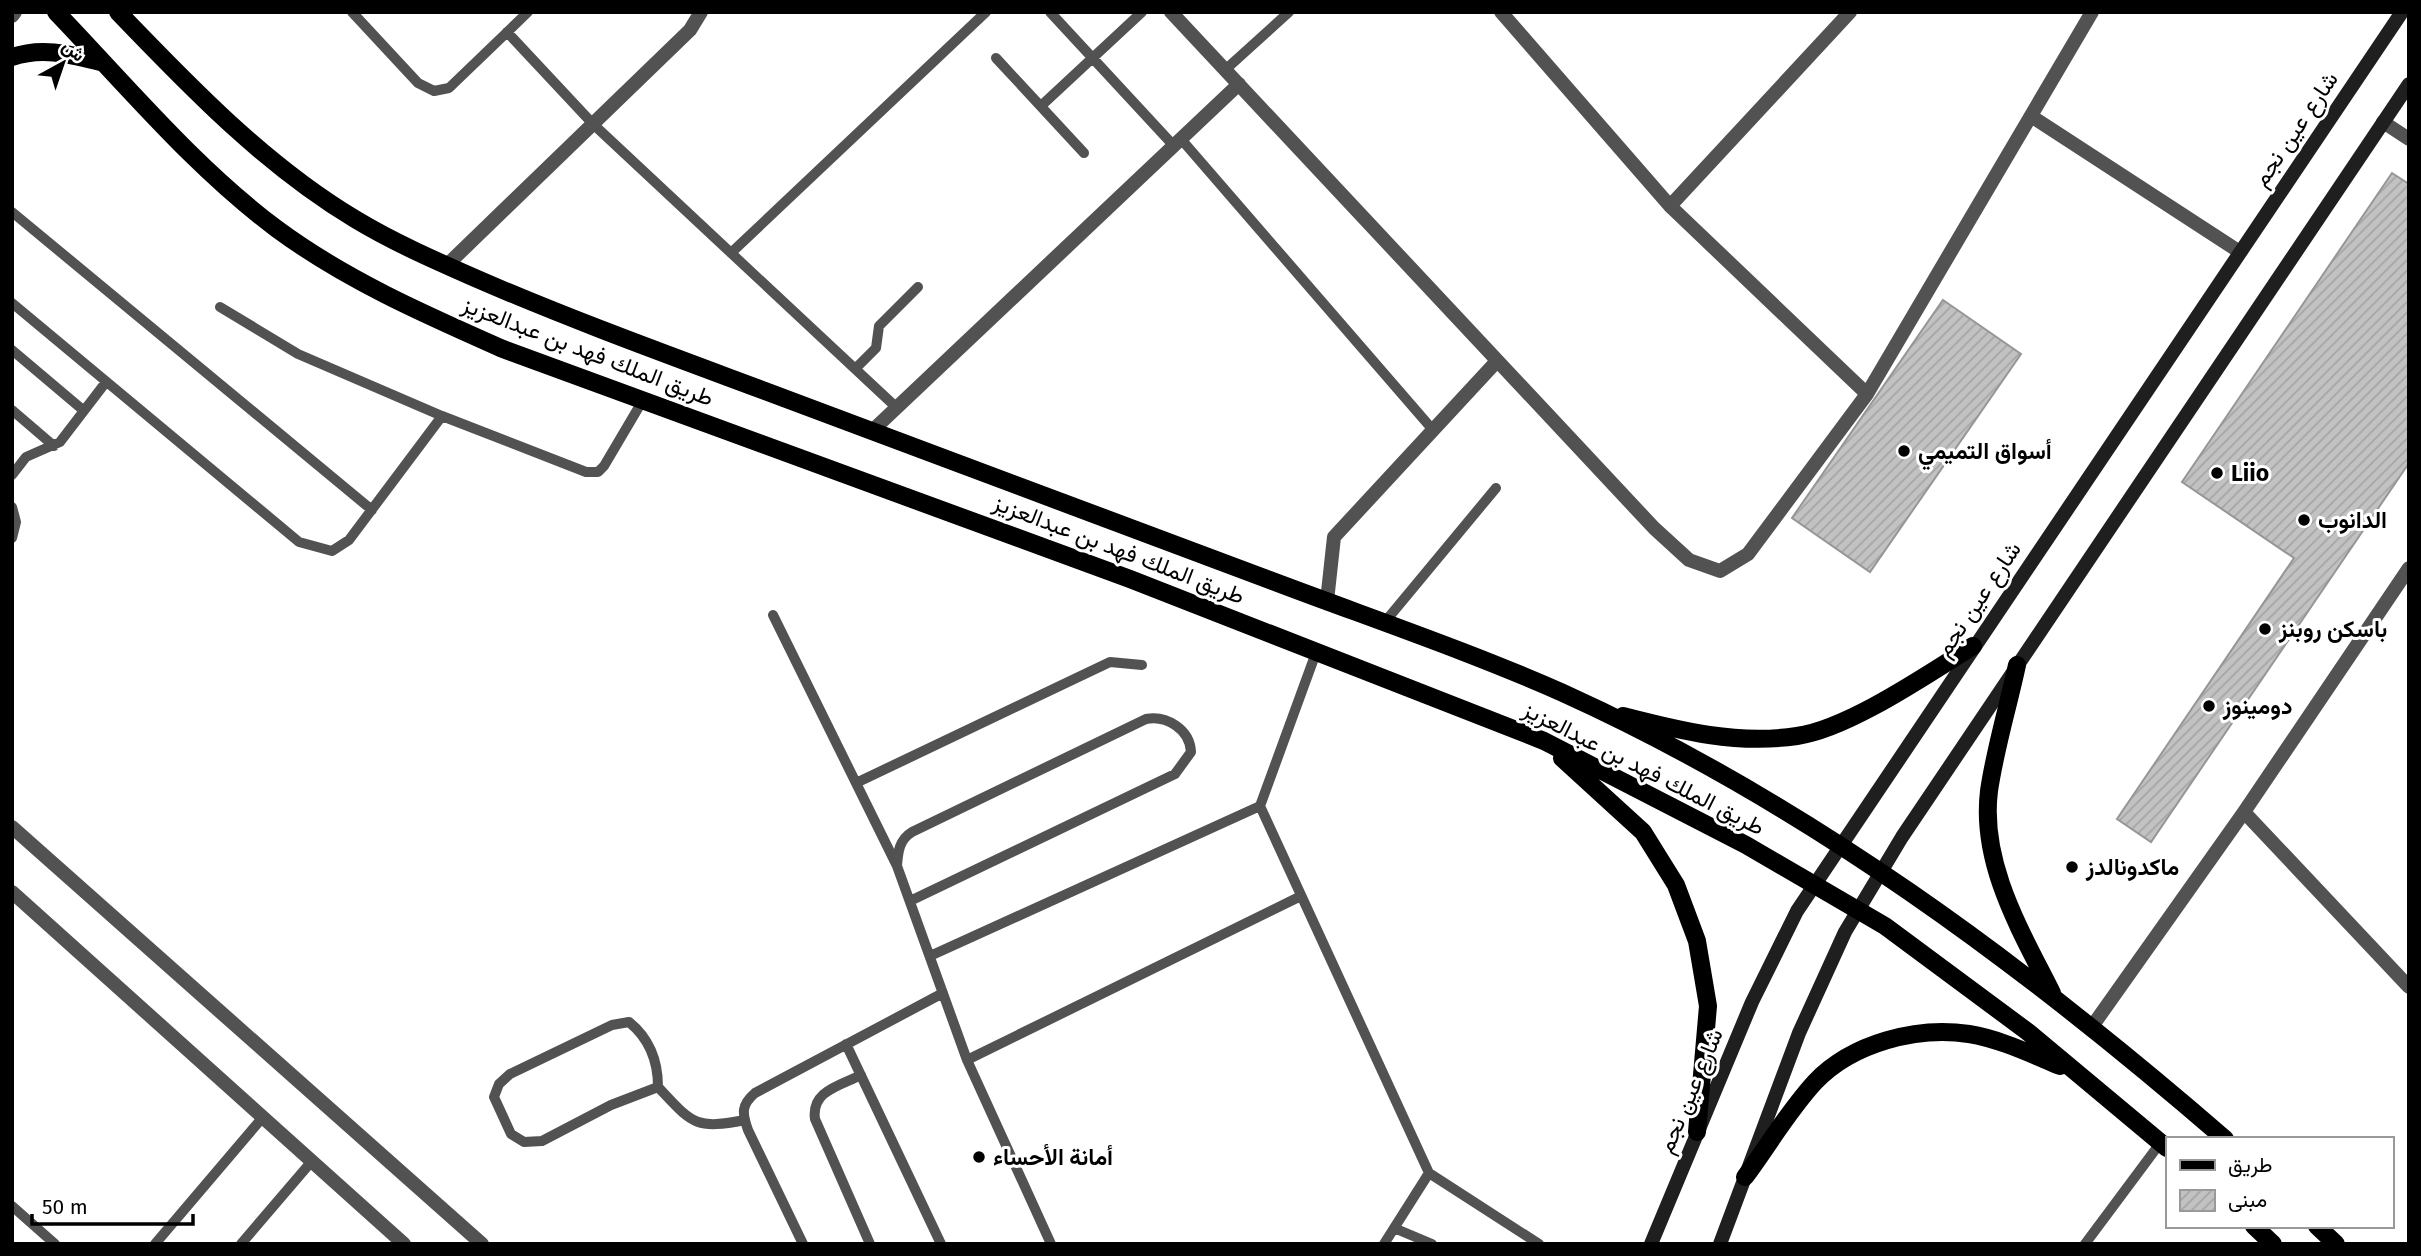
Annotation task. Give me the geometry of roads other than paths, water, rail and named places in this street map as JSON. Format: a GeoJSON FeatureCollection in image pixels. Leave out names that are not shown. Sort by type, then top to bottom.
{"type":"FeatureCollection","features":[{"type":"Feature","properties":{"kind":"main road","name":"طريق الملك فهد بن عبدالعزيز"},"geometry":{"type":"LineString","coordinates":[[56,12],[218,179],[278,229],[406,306],[503,349],[1317,650],[1544,741],[1746,845],[1885,926],[2028,1032],[2164,1145]]}},
{"type":"Feature","properties":{"kind":"main road","name":"شارع عين نجم"},"geometry":{"type":"LineString","coordinates":[[1651,1244],[1752,1002],[1797,911],[2402,12]]}},
{"type":"Feature","properties":{"kind":"main road","name":"طريق الملك فهد بن عبدالعزيز"},"geometry":{"type":"LineString","coordinates":[[124,16],[249,140],[306,187],[358,222],[447,265],[528,300],[1327,601],[1562,693],[1771,802],[1880,873],[2054,996],[2223,1137]]}},
{"type":"Feature","properties":{"kind":"main road"},"geometry":{"type":"LineString","coordinates":[[12,57],[28,52],[57,51],[106,64]]}},
{"type":"Feature","properties":{"kind":"main road"},"geometry":{"type":"LineString","coordinates":[[1720,1244],[1799,1033],[1858,910],[2017,666],[2409,84]]}},
{"type":"Feature","properties":{"kind":"main road"},"geometry":{"type":"LineString","coordinates":[[1595,709],[1697,735],[1746,739],[1800,736],[1846,719],[1895,694],[1973,646]]}},
{"type":"Feature","properties":{"kind":"main road"},"geometry":{"type":"LineString","coordinates":[[2017,666],[1989,793],[1992,849],[2005,898],[2054,996]]}},
{"type":"Feature","properties":{"kind":"main road"},"geometry":{"type":"LineString","coordinates":[[1544,741],[1643,832],[1676,885],[1697,941],[1708,1006],[1697,1132]]}},
{"type":"Feature","properties":{"kind":"main road"},"geometry":{"type":"LineString","coordinates":[[1745,1177],[1816,1081],[1849,1057],[1883,1041],[1924,1033],[1969,1034],[2010,1046],[2075,1072]]}},
{"type":"Feature","properties":{"kind":"main road"},"geometry":{"type":"LineString","coordinates":[[2256,1228],[2273,1244]]}},
{"type":"Feature","properties":{"kind":"main road"},"geometry":{"type":"LineString","coordinates":[[2320,1228],[2336,1244]]}},
{"type":"Feature","properties":{"kind":"street"},"geometry":{"type":"LineString","coordinates":[[447,265],[690,30],[701,12]]}},
{"type":"Feature","properties":{"kind":"street"},"geometry":{"type":"LineString","coordinates":[[1171,12],[1654,528],[1689,560],[1720,571],[1748,554],[1867,394],[2092,12]]}},
{"type":"Feature","properties":{"kind":"street"},"geometry":{"type":"LineString","coordinates":[[1501,12],[1670,206],[1867,394]]}},
{"type":"Feature","properties":{"kind":"street"},"geometry":{"type":"LineString","coordinates":[[1670,206],[1843,15]]}},
{"type":"Feature","properties":{"kind":"street"},"geometry":{"type":"LineString","coordinates":[[873,430],[1239,85]]}},
{"type":"Feature","properties":{"kind":"street"},"geometry":{"type":"LineString","coordinates":[[2031,116],[2240,252]]}},
{"type":"Feature","properties":{"kind":"street"},"geometry":{"type":"LineString","coordinates":[[2383,122],[2409,139]]}},
{"type":"Feature","properties":{"kind":"street"},"geometry":{"type":"LineString","coordinates":[[1327,601],[1335,537],[1497,361]]}},
{"type":"Feature","properties":{"kind":"street"},"geometry":{"type":"LineString","coordinates":[[2091,1028],[2245,812],[2409,568]]}},
{"type":"Feature","properties":{"kind":"street"},"geometry":{"type":"LineString","coordinates":[[2245,812],[2409,987]]}},
{"type":"Feature","properties":{"kind":"street"},"geometry":{"type":"LineString","coordinates":[[12,827],[482,1244]]}},
{"type":"Feature","properties":{"kind":"street"},"geometry":{"type":"LineString","coordinates":[[12,892],[404,1244]]}},
{"type":"Feature","properties":{"kind":"lane"},"geometry":{"type":"LineString","coordinates":[[352,12],[418,83],[435,91],[449,88],[528,12]]}},
{"type":"Feature","properties":{"kind":"lane"},"geometry":{"type":"LineString","coordinates":[[732,253],[986,12]]}},
{"type":"Feature","properties":{"kind":"lane"},"geometry":{"type":"LineString","coordinates":[[1051,12],[1093,59],[1177,142],[1433,430]]}},
{"type":"Feature","properties":{"kind":"lane"},"geometry":{"type":"LineString","coordinates":[[1042,105],[1143,12]]}},
{"type":"Feature","properties":{"kind":"lane"},"geometry":{"type":"LineString","coordinates":[[1225,69],[1289,12]]}},
{"type":"Feature","properties":{"kind":"lane"},"geometry":{"type":"LineString","coordinates":[[507,32],[593,124],[897,408]]}},
{"type":"Feature","properties":{"kind":"lane"},"geometry":{"type":"LineString","coordinates":[[996,58],[1084,153]]}},
{"type":"Feature","properties":{"kind":"lane"},"geometry":{"type":"LineString","coordinates":[[12,212],[372,510]]}},
{"type":"Feature","properties":{"kind":"lane"},"geometry":{"type":"LineString","coordinates":[[855,369],[876,348],[879,326],[918,287]]}},
{"type":"Feature","properties":{"kind":"lane"},"geometry":{"type":"LineString","coordinates":[[12,303],[299,542],[332,551],[349,540],[442,416]]}},
{"type":"Feature","properties":{"kind":"lane"},"geometry":{"type":"LineString","coordinates":[[220,307],[298,354],[442,416],[586,472],[598,472],[604,467],[643,400]]}},
{"type":"Feature","properties":{"kind":"lane"},"geometry":{"type":"LineString","coordinates":[[12,351],[83,410]]}},
{"type":"Feature","properties":{"kind":"lane"},"geometry":{"type":"LineString","coordinates":[[13,472],[31,454],[54,446],[106,382]]}},
{"type":"Feature","properties":{"kind":"lane"},"geometry":{"type":"LineString","coordinates":[[12,411],[54,446]]}},
{"type":"Feature","properties":{"kind":"lane"},"geometry":{"type":"LineString","coordinates":[[1384,623],[1496,488]]}},
{"type":"Feature","properties":{"kind":"lane"},"geometry":{"type":"LineString","coordinates":[[12,507],[16,522],[12,538]]}},
{"type":"Feature","properties":{"kind":"lane"},"geometry":{"type":"LineString","coordinates":[[773,615],[897,866],[967,1060],[1051,1244]]}},
{"type":"Feature","properties":{"kind":"lane"},"geometry":{"type":"LineString","coordinates":[[1317,650],[1260,806],[1429,1173],[1539,1244]]}},
{"type":"Feature","properties":{"kind":"lane"},"geometry":{"type":"LineString","coordinates":[[856,783],[1110,662],[1142,665]]}},
{"type":"Feature","properties":{"kind":"lane"},"geometry":{"type":"LineString","coordinates":[[897,866],[904,837],[912,832],[1146,719],[1159,717],[1171,722],[1191,746],[1189,757],[1175,774],[910,901]]}},
{"type":"Feature","properties":{"kind":"lane"},"geometry":{"type":"LineString","coordinates":[[930,956],[1260,806]]}},
{"type":"Feature","properties":{"kind":"lane"},"geometry":{"type":"LineString","coordinates":[[967,1060],[1301,896]]}},
{"type":"Feature","properties":{"kind":"lane"},"geometry":{"type":"LineString","coordinates":[[803,1244],[744,1120],[742,1113],[746,1101],[755,1093],[943,993]]}},
{"type":"Feature","properties":{"kind":"lane"},"geometry":{"type":"LineString","coordinates":[[658,1087],[611,1105],[542,1141],[524,1142],[511,1134],[494,1097],[499,1084],[510,1074],[612,1025],[629,1022],[642,1032],[658,1066],[658,1087],[686,1117],[711,1127],[744,1120]]}},
{"type":"Feature","properties":{"kind":"lane"},"geometry":{"type":"LineString","coordinates":[[846,1044],[941,1244]]}},
{"type":"Feature","properties":{"kind":"lane"},"geometry":{"type":"LineString","coordinates":[[861,1075],[820,1095],[813,1106],[815,1119],[870,1244]]}},
{"type":"Feature","properties":{"kind":"lane"},"geometry":{"type":"LineString","coordinates":[[155,1244],[263,1117]]}},
{"type":"Feature","properties":{"kind":"lane"},"geometry":{"type":"LineString","coordinates":[[2085,1244],[2164,1145]]}},
{"type":"Feature","properties":{"kind":"lane"},"geometry":{"type":"LineString","coordinates":[[241,1244],[312,1161]]}},
{"type":"Feature","properties":{"kind":"lane"},"geometry":{"type":"LineString","coordinates":[[1384,1244],[1429,1173]]}},
{"type":"Feature","properties":{"kind":"lane"},"geometry":{"type":"LineString","coordinates":[[12,1206],[55,1244]]}},
{"type":"Feature","properties":{"kind":"lane"},"geometry":{"type":"LineString","coordinates":[[1394,1228],[1432,1244]]}},
{"type":"Feature","properties":{"kind":"place","name":"أسواق التميمي"},"geometry":{"type":"Point","coordinates":[1904,451]}},
{"type":"Feature","properties":{"kind":"place","name":"Liio"},"geometry":{"type":"Point","coordinates":[2217,473]}},
{"type":"Feature","properties":{"kind":"place","name":"الدانوب"},"geometry":{"type":"Point","coordinates":[2304,520]}},
{"type":"Feature","properties":{"kind":"place","name":"باسكن روبنز"},"geometry":{"type":"Point","coordinates":[2265,629]}},
{"type":"Feature","properties":{"kind":"place","name":"دومينوز"},"geometry":{"type":"Point","coordinates":[2209,706]}},
{"type":"Feature","properties":{"kind":"place","name":"ماكدونالدز"},"geometry":{"type":"Point","coordinates":[2072,867]}},
{"type":"Feature","properties":{"kind":"place","name":"أمانة الأحساء"},"geometry":{"type":"Point","coordinates":[979,1157]}}]}
